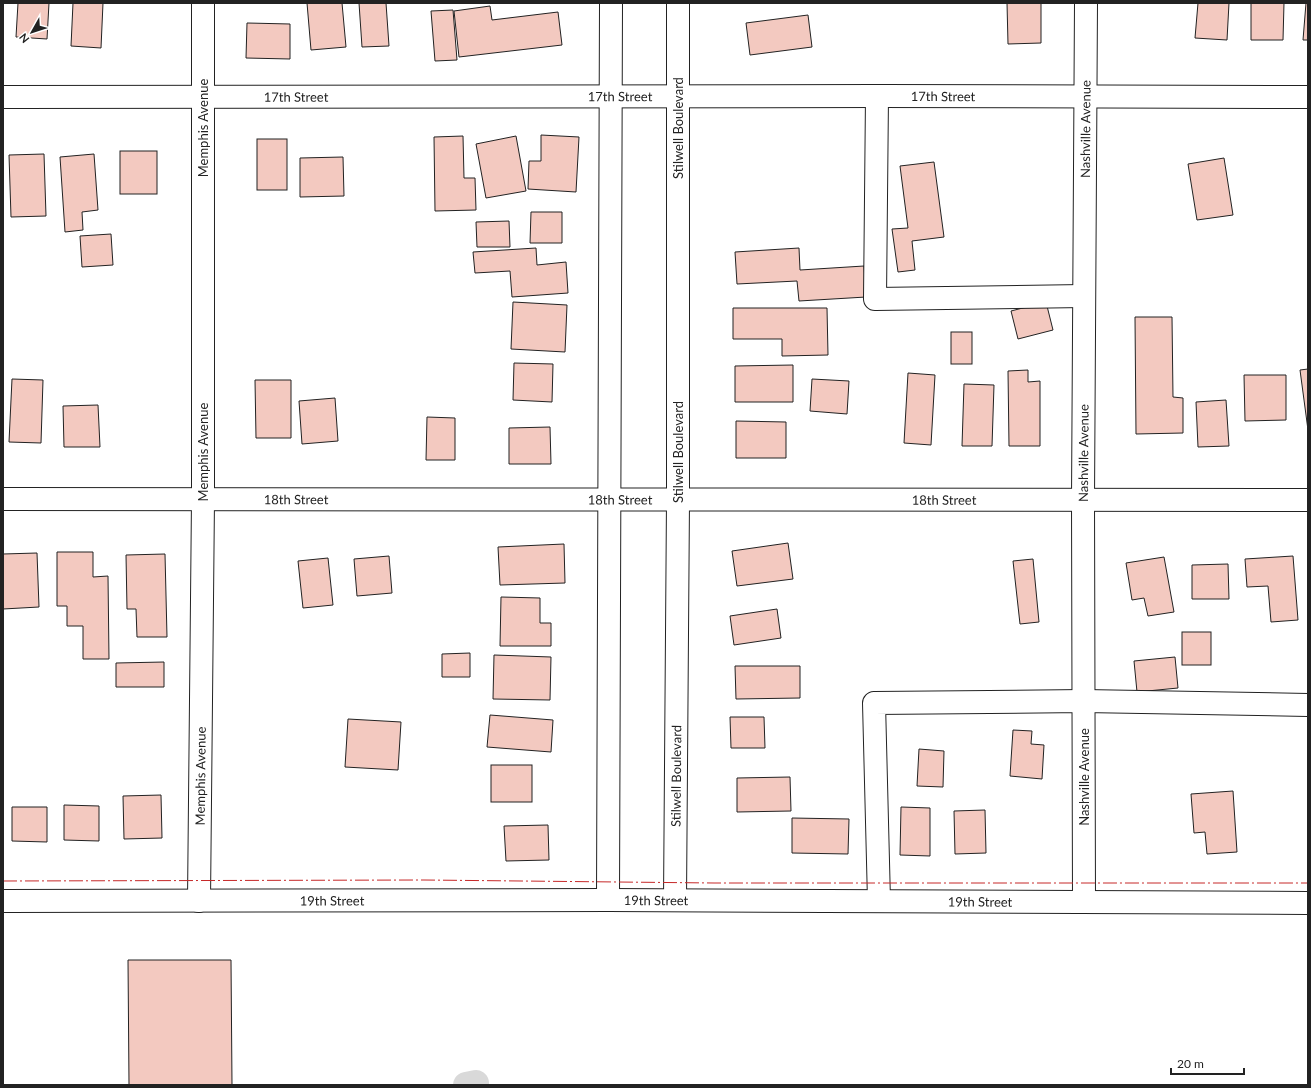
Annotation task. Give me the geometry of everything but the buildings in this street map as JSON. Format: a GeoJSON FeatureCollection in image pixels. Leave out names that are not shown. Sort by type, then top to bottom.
{"type":"FeatureCollection","features":[{"type":"Feature","properties":{"kind":"street","name":"Memphis Avenue"},"geometry":{"type":"LineString","coordinates":[[199,901],[203,500],[202,3]]}},
{"type":"Feature","properties":{"kind":"street"},"geometry":{"type":"LineString","coordinates":[[608,900],[611,3]]}},
{"type":"Feature","properties":{"kind":"street","name":"Stilwell Boulevard"},"geometry":{"type":"LineString","coordinates":[[675,900],[678,500],[678,3]]}},
{"type":"Feature","properties":{"kind":"street","name":"Nashville Avenue"},"geometry":{"type":"LineString","coordinates":[[1084,902],[1083,499],[1086,3]]}},
{"type":"Feature","properties":{"kind":"street"},"geometry":{"type":"LineString","coordinates":[[877,96],[875,300],[1084,296]]}},
{"type":"Feature","properties":{"kind":"street","name":"17th Street"},"geometry":{"type":"LineString","coordinates":[[3,97],[1308,97]]}},
{"type":"Feature","properties":{"kind":"street","name":"18th Street"},"geometry":{"type":"LineString","coordinates":[[3,499],[1308,500]]}},
{"type":"Feature","properties":{"kind":"street"},"geometry":{"type":"LineString","coordinates":[[879,901],[874,702],[1084,701],[1308,706]]}},
{"type":"Feature","properties":{"kind":"street","name":"19th Street"},"geometry":{"type":"LineString","coordinates":[[3,901],[675,900],[1308,903]]}},
{"type":"Feature","properties":{"kind":"waterway"},"geometry":{"type":"LineString","coordinates":[[466,1085],[476,1083],[476,1085]]}},
{"type":"Feature","properties":{"kind":"power"},"geometry":{"type":"LineString","coordinates":[[3,881],[424,880],[714,883],[1308,883]]}}]}
